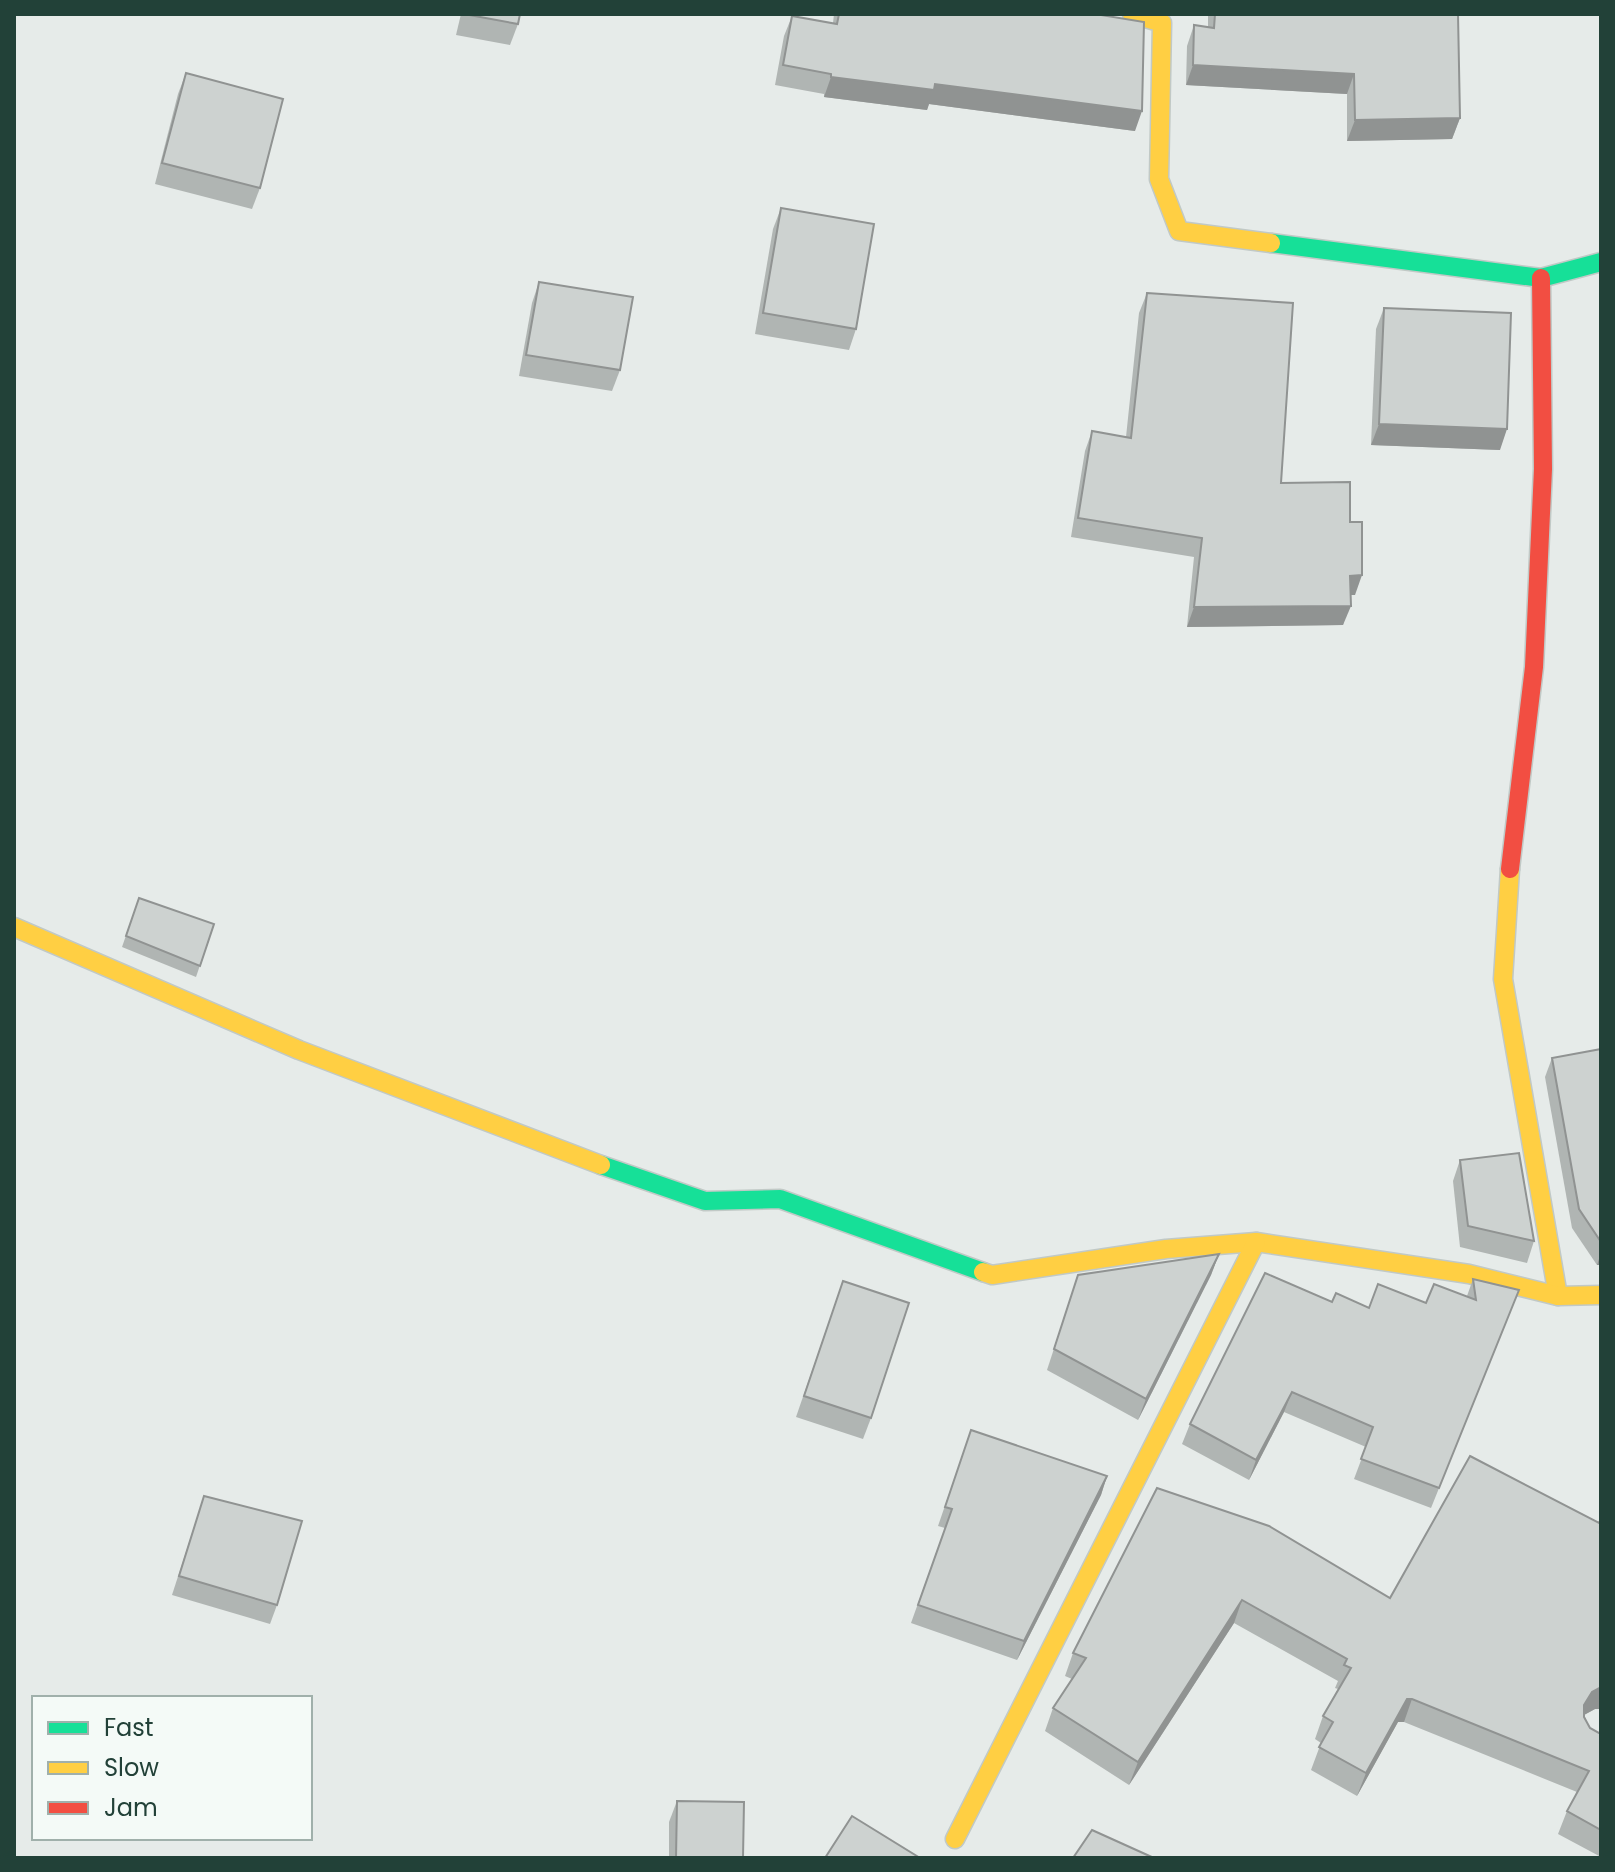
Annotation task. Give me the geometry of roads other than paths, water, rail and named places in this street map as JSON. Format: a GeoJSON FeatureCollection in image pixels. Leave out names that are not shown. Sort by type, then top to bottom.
{"type":"FeatureCollection","features":[{"type":"Feature","properties":{"kind":"street"},"geometry":{"type":"LineString","coordinates":[[1132,14],[1162,23],[1159,179],[1179,231],[1541,278],[1601,262]]}},
{"type":"Feature","properties":{"kind":"street"},"geometry":{"type":"LineString","coordinates":[[1541,278],[1543,469],[1534,667],[1507,891],[1503,979],[1558,1296]]}},
{"type":"Feature","properties":{"kind":"street"},"geometry":{"type":"LineString","coordinates":[[14,927],[299,1050],[533,1142],[705,1201],[780,1199],[992,1275],[1166,1249],[1256,1242],[1469,1274],[1558,1296],[1601,1295]]}},
{"type":"Feature","properties":{"kind":"street"},"geometry":{"type":"LineString","coordinates":[[955,1839],[1256,1242]]}}]}
